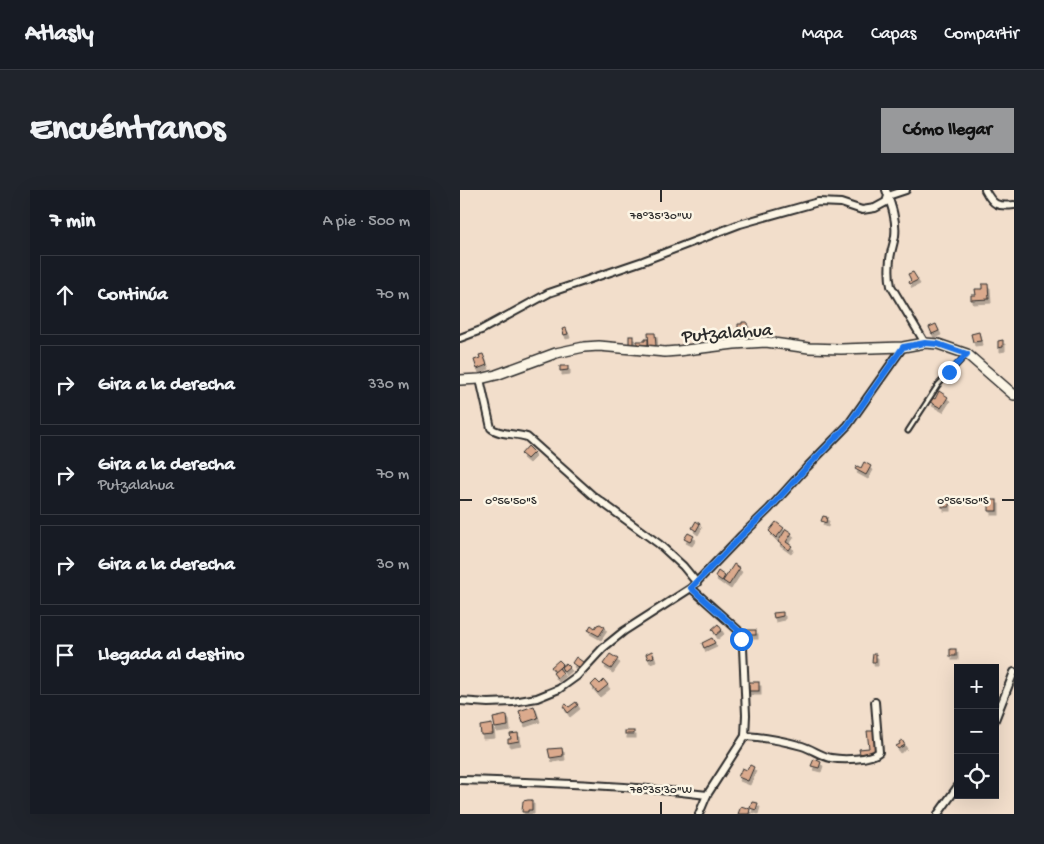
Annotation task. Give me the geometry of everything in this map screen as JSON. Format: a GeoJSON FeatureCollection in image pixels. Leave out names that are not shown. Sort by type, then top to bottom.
{"type":"FeatureCollection","features":[{"type":"Feature","properties":{"kind":"street"},"geometry":{"type":"LineString","coordinates":[[887,193],[906,190]]}},
{"type":"Feature","properties":{"kind":"street"},"geometry":{"type":"LineString","coordinates":[[985,190],[992,202],[1003,206],[1014,205]]}},
{"type":"Feature","properties":{"kind":"street"},"geometry":{"type":"LineString","coordinates":[[460,338],[481,330],[549,293],[644,261],[740,224],[818,202],[841,203],[862,210],[874,208],[886,202],[887,193]]}},
{"type":"Feature","properties":{"kind":"street"},"geometry":{"type":"LineString","coordinates":[[887,193],[893,210],[895,225],[895,236],[890,259],[889,276],[891,286],[925,343]]}},
{"type":"Feature","properties":{"kind":"street","name":"Putzalahua"},"geometry":{"type":"LineString","coordinates":[[460,380],[480,379],[496,375],[556,353],[584,347],[599,346],[665,352],[766,342],[809,348],[841,349],[903,347],[925,343],[938,344],[967,354],[1014,395]]}},
{"type":"Feature","properties":{"kind":"street"},"geometry":{"type":"LineString","coordinates":[[460,701],[513,702],[537,698],[559,689],[577,676],[603,648],[624,631],[691,588],[848,425],[903,347]]}},
{"type":"Feature","properties":{"kind":"street"},"geometry":{"type":"LineString","coordinates":[[480,379],[491,428],[495,432],[520,434],[527,437],[592,495],[659,544],[683,566],[697,583]]}},
{"type":"Feature","properties":{"kind":"street"},"geometry":{"type":"LineString","coordinates":[[691,588],[738,630],[743,648],[746,715],[745,736],[707,795],[699,814]]}},
{"type":"Feature","properties":{"kind":"street"},"geometry":{"type":"LineString","coordinates":[[999,710],[1014,672]]}},
{"type":"Feature","properties":{"kind":"street"},"geometry":{"type":"LineString","coordinates":[[745,736],[803,746],[830,758],[874,756],[880,752],[875,702]]}},
{"type":"Feature","properties":{"kind":"street"},"geometry":{"type":"LineString","coordinates":[[460,780],[550,782],[665,790],[707,795]]}},
{"type":"Feature","properties":{"kind":"street"},"geometry":{"type":"LineString","coordinates":[[938,814],[954,792]]}},
{"type":"Feature","properties":{"kind":"lane"},"geometry":{"type":"LineString","coordinates":[[908,431],[938,385],[967,354]]}},
{"type":"Feature","properties":{"kind":"building"},"geometry":{"type":"Polygon","coordinates":[[[913,272],[918,280],[910,284],[911,280],[908,274],[913,272]]]}},
{"type":"Feature","properties":{"kind":"building"},"geometry":{"type":"Polygon","coordinates":[[[982,284],[988,284],[989,299],[971,300],[971,295],[976,295],[975,289],[982,289],[982,284]]]}},
{"type":"Feature","properties":{"kind":"building"},"geometry":{"type":"Polygon","coordinates":[[[742,322],[747,322],[748,335],[742,335],[742,332],[738,332],[738,324],[742,324],[742,322]]]}},
{"type":"Feature","properties":{"kind":"building"},"geometry":{"type":"Polygon","coordinates":[[[936,324],[939,331],[932,334],[929,327],[936,324]]]}},
{"type":"Feature","properties":{"kind":"building"},"geometry":{"type":"Polygon","coordinates":[[[566,328],[568,334],[564,335],[562,329],[566,328]]]}},
{"type":"Feature","properties":{"kind":"building"},"geometry":{"type":"Polygon","coordinates":[[[979,332],[981,341],[973,342],[971,334],[979,332]]]}},
{"type":"Feature","properties":{"kind":"building"},"geometry":{"type":"Polygon","coordinates":[[[648,333],[655,333],[656,346],[649,347],[648,333]]]}},
{"type":"Feature","properties":{"kind":"building"},"geometry":{"type":"Polygon","coordinates":[[[629,336],[633,336],[633,345],[629,345],[629,336]]]}},
{"type":"Feature","properties":{"kind":"building"},"geometry":{"type":"Polygon","coordinates":[[[645,339],[648,339],[648,345],[637,345],[637,341],[645,341],[645,339]]]}},
{"type":"Feature","properties":{"kind":"building"},"geometry":{"type":"Polygon","coordinates":[[[1003,340],[1003,347],[998,348],[998,341],[1003,340]]]}},
{"type":"Feature","properties":{"kind":"building"},"geometry":{"type":"Polygon","coordinates":[[[483,354],[487,365],[477,369],[474,360],[480,358],[479,355],[483,354]]]}},
{"type":"Feature","properties":{"kind":"building"},"geometry":{"type":"Polygon","coordinates":[[[560,366],[568,366],[568,370],[560,371],[560,366]]]}},
{"type":"Feature","properties":{"kind":"building"},"geometry":{"type":"Polygon","coordinates":[[[939,391],[948,397],[941,408],[930,402],[933,398],[935,399],[939,391]]]}},
{"type":"Feature","properties":{"kind":"building"},"geometry":{"type":"Polygon","coordinates":[[[528,446],[534,452],[527,459],[521,454],[528,446]]]}},
{"type":"Feature","properties":{"kind":"building"},"geometry":{"type":"Polygon","coordinates":[[[864,462],[871,466],[866,475],[855,469],[857,466],[861,468],[864,462]]]}},
{"type":"Feature","properties":{"kind":"building"},"geometry":{"type":"Polygon","coordinates":[[[942,500],[949,500],[949,507],[942,507],[942,500]]]}},
{"type":"Feature","properties":{"kind":"building"},"geometry":{"type":"Polygon","coordinates":[[[989,500],[997,500],[997,511],[989,511],[989,500]]]}},
{"type":"Feature","properties":{"kind":"building"},"geometry":{"type":"Polygon","coordinates":[[[823,516],[827,517],[826,523],[821,521],[823,516]]]}},
{"type":"Feature","properties":{"kind":"building"},"geometry":{"type":"Polygon","coordinates":[[[696,521],[700,524],[696,531],[692,528],[696,521]]]}},
{"type":"Feature","properties":{"kind":"building"},"geometry":{"type":"Polygon","coordinates":[[[776,522],[784,528],[776,538],[769,531],[776,522]]]}},
{"type":"Feature","properties":{"kind":"building"},"geometry":{"type":"Polygon","coordinates":[[[786,529],[792,533],[786,542],[792,546],[789,550],[778,542],[786,529]]]}},
{"type":"Feature","properties":{"kind":"building"},"geometry":{"type":"Polygon","coordinates":[[[688,533],[694,536],[690,542],[684,539],[688,533]]]}},
{"type":"Feature","properties":{"kind":"building"},"geometry":{"type":"Polygon","coordinates":[[[734,564],[740,568],[729,585],[723,581],[734,564]]]}},
{"type":"Feature","properties":{"kind":"building"},"geometry":{"type":"Polygon","coordinates":[[[718,571],[725,576],[722,581],[715,576],[718,571]]]}},
{"type":"Feature","properties":{"kind":"building"},"geometry":{"type":"Polygon","coordinates":[[[783,612],[783,616],[774,618],[773,613],[783,612]]]}},
{"type":"Feature","properties":{"kind":"building"},"geometry":{"type":"Polygon","coordinates":[[[600,624],[605,627],[599,636],[588,630],[591,625],[595,628],[600,624]]]}},
{"type":"Feature","properties":{"kind":"building"},"geometry":{"type":"Polygon","coordinates":[[[718,624],[722,630],[716,635],[712,629],[718,624]]]}},
{"type":"Feature","properties":{"kind":"building"},"geometry":{"type":"Polygon","coordinates":[[[743,630],[756,630],[756,635],[743,635],[743,630]]]}},
{"type":"Feature","properties":{"kind":"building"},"geometry":{"type":"Polygon","coordinates":[[[712,638],[715,643],[704,648],[702,643],[712,638]]]}},
{"type":"Feature","properties":{"kind":"building"},"geometry":{"type":"Polygon","coordinates":[[[950,649],[956,649],[956,656],[950,656],[950,649]]]}},
{"type":"Feature","properties":{"kind":"building"},"geometry":{"type":"Polygon","coordinates":[[[652,651],[654,657],[648,659],[646,654],[652,651]]]}},
{"type":"Feature","properties":{"kind":"building"},"geometry":{"type":"Polygon","coordinates":[[[610,654],[618,659],[611,669],[603,664],[610,654]]]}},
{"type":"Feature","properties":{"kind":"building"},"geometry":{"type":"Polygon","coordinates":[[[873,654],[876,654],[876,662],[872,662],[873,654]]]}},
{"type":"Feature","properties":{"kind":"building"},"geometry":{"type":"Polygon","coordinates":[[[576,657],[583,662],[579,668],[572,663],[576,657]]]}},
{"type":"Feature","properties":{"kind":"building"},"geometry":{"type":"Polygon","coordinates":[[[559,660],[563,664],[555,672],[551,667],[559,660]]]}},
{"type":"Feature","properties":{"kind":"building"},"geometry":{"type":"Polygon","coordinates":[[[566,663],[570,667],[564,672],[561,667],[566,663]]]}},
{"type":"Feature","properties":{"kind":"building"},"geometry":{"type":"Polygon","coordinates":[[[559,668],[563,673],[557,678],[553,673],[559,668]]]}},
{"type":"Feature","properties":{"kind":"building"},"geometry":{"type":"Polygon","coordinates":[[[596,680],[600,684],[604,680],[608,685],[598,693],[591,685],[596,680]]]}},
{"type":"Feature","properties":{"kind":"building"},"geometry":{"type":"Polygon","coordinates":[[[748,682],[759,682],[759,691],[748,691],[748,682]]]}},
{"type":"Feature","properties":{"kind":"building"},"geometry":{"type":"Polygon","coordinates":[[[576,702],[578,705],[568,713],[563,706],[566,704],[569,707],[576,702]]]}},
{"type":"Feature","properties":{"kind":"building"},"geometry":{"type":"Polygon","coordinates":[[[534,706],[538,718],[523,723],[519,711],[534,706]]]}},
{"type":"Feature","properties":{"kind":"building"},"geometry":{"type":"Polygon","coordinates":[[[507,715],[508,726],[495,728],[493,718],[507,715]]]}},
{"type":"Feature","properties":{"kind":"building"},"geometry":{"type":"Polygon","coordinates":[[[492,724],[493,734],[481,735],[480,726],[492,724]]]}},
{"type":"Feature","properties":{"kind":"building"},"geometry":{"type":"Polygon","coordinates":[[[625,731],[634,731],[634,734],[625,734],[625,731]]]}},
{"type":"Feature","properties":{"kind":"building"},"geometry":{"type":"Polygon","coordinates":[[[867,731],[875,731],[877,752],[860,754],[859,749],[869,748],[867,731]]]}},
{"type":"Feature","properties":{"kind":"building"},"geometry":{"type":"Polygon","coordinates":[[[518,733],[519,741],[508,743],[508,739],[511,739],[510,734],[518,733]]]}},
{"type":"Feature","properties":{"kind":"building"},"geometry":{"type":"Polygon","coordinates":[[[902,740],[905,745],[898,749],[896,746],[902,740]]]}},
{"type":"Feature","properties":{"kind":"building"},"geometry":{"type":"Polygon","coordinates":[[[562,748],[563,756],[550,758],[548,749],[562,748]]]}},
{"type":"Feature","properties":{"kind":"building"},"geometry":{"type":"Polygon","coordinates":[[[814,759],[821,762],[819,768],[811,766],[814,759]]]}},
{"type":"Feature","properties":{"kind":"building"},"geometry":{"type":"Polygon","coordinates":[[[750,765],[754,767],[748,781],[738,777],[742,768],[747,770],[750,765]]]}},
{"type":"Feature","properties":{"kind":"building"},"geometry":{"type":"Polygon","coordinates":[[[532,800],[532,810],[522,812],[523,801],[532,800]]]}},
{"type":"Feature","properties":{"kind":"building"},"geometry":{"type":"Polygon","coordinates":[[[752,802],[758,803],[756,810],[750,808],[752,802]]]}},
{"type":"Feature","properties":{"kind":"building"},"geometry":{"type":"Polygon","coordinates":[[[741,806],[750,809],[749,814],[738,814],[741,806]]]}},
{"type":"Feature","properties":{"kind":"route"},"geometry":{"type":"LineString","coordinates":[[741,639],[738,630],[691,588],[848,425],[903,347],[925,343],[938,344],[967,354],[949,372]]}}]}
